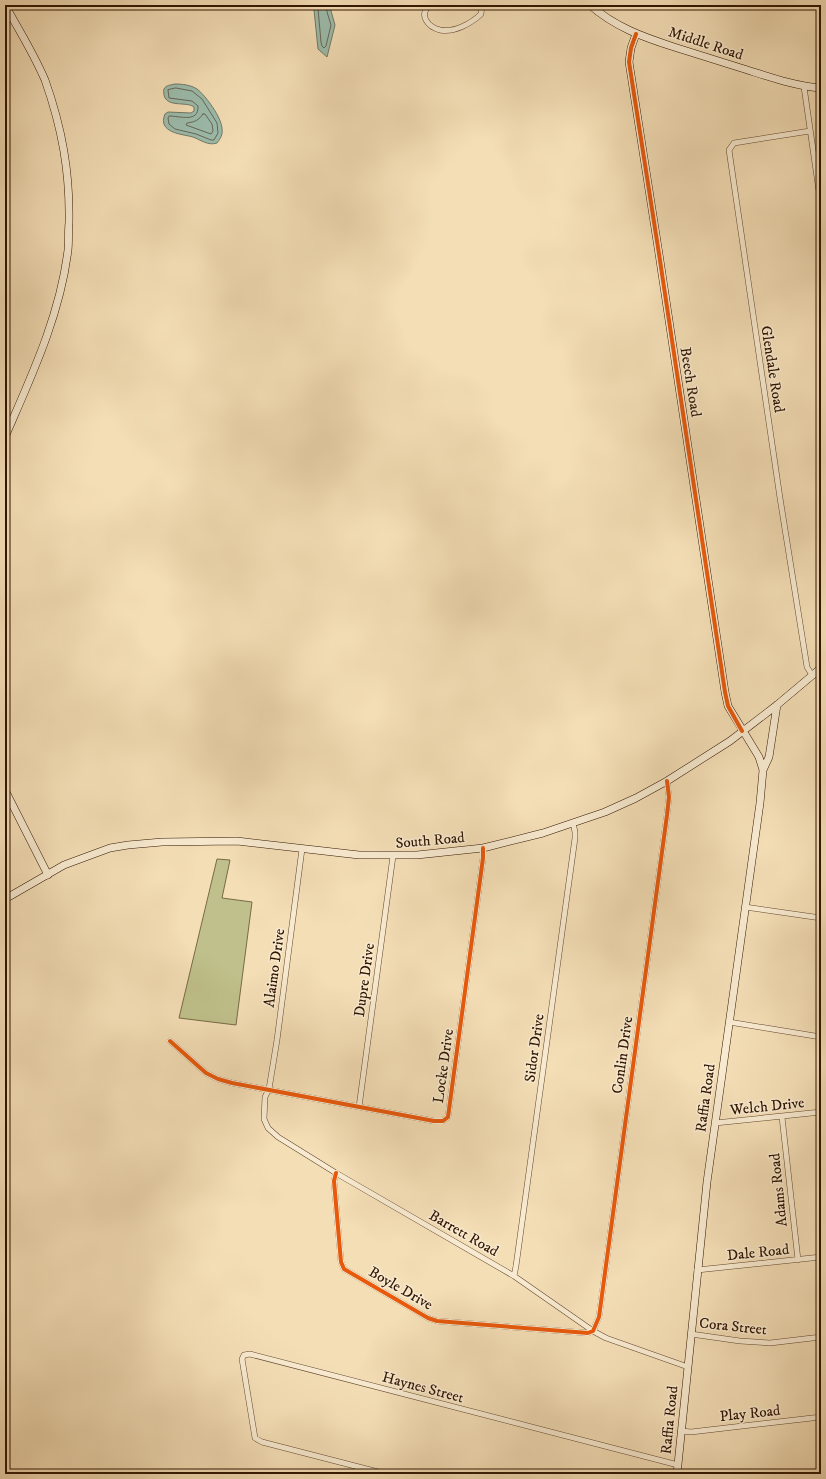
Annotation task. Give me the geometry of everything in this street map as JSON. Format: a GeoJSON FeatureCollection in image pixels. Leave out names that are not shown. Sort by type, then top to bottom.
{"type":"FeatureCollection","features":[{"type":"Feature","properties":{"kind":"main road"},"geometry":{"type":"LineString","coordinates":[[5,436],[34,371],[60,289],[68,249],[69,210],[68,167],[53,105],[44,79],[27,42],[6,5]]}},
{"type":"Feature","properties":{"kind":"main road","name":"Middle Road"},"geometry":{"type":"LineString","coordinates":[[590,5],[603,16],[636,34],[708,58],[804,87],[821,88]]}},
{"type":"Feature","properties":{"kind":"main road","name":"Beech Road"},"geometry":{"type":"LineString","coordinates":[[636,34],[631,48],[629,62],[661,262],[728,706],[742,731]]}},
{"type":"Feature","properties":{"kind":"main road","name":"South Road"},"geometry":{"type":"LineString","coordinates":[[5,899],[64,865],[90,854],[110,848],[132,845],[162,842],[237,841],[359,855],[393,856],[448,853],[483,848],[514,841],[605,812],[636,798],[666,781],[742,731],[777,705],[821,668]]}},
{"type":"Feature","properties":{"kind":"main road"},"geometry":{"type":"LineString","coordinates":[[763,770],[769,756],[777,705]]}},
{"type":"Feature","properties":{"kind":"main road","name":"Raffia Road"},"geometry":{"type":"LineString","coordinates":[[677,1474],[707,1182],[760,803],[763,770],[759,757],[742,731]]}},
{"type":"Feature","properties":{"kind":"main road"},"geometry":{"type":"LineString","coordinates":[[5,790],[48,875]]}},
{"type":"Feature","properties":{"kind":"street"},"geometry":{"type":"LineString","coordinates":[[430,5],[427,7],[425,21],[429,25],[441,30],[453,29],[475,20],[481,14],[482,5]]}},
{"type":"Feature","properties":{"kind":"street"},"geometry":{"type":"LineString","coordinates":[[804,87],[821,205]]}},
{"type":"Feature","properties":{"kind":"street","name":"Glendale Road"},"geometry":{"type":"LineString","coordinates":[[810,131],[734,143],[729,150],[807,667],[812,675]]}},
{"type":"Feature","properties":{"kind":"street","name":"Conlin Drive"},"geometry":{"type":"LineString","coordinates":[[593,1331],[599,1317],[668,815],[669,797],[666,781]]}},
{"type":"Feature","properties":{"kind":"street","name":"Sidor Drive"},"geometry":{"type":"LineString","coordinates":[[514,1276],[575,838],[573,823]]}},
{"type":"Feature","properties":{"kind":"street","name":"Locke Drive"},"geometry":{"type":"LineString","coordinates":[[170,1041],[206,1072],[218,1079],[232,1083],[434,1121],[443,1121],[448,1117],[482,866],[483,848]]}},
{"type":"Feature","properties":{"kind":"street","name":"Alaimo Drive"},"geometry":{"type":"LineString","coordinates":[[269,1089],[302,849]]}},
{"type":"Feature","properties":{"kind":"street","name":"Dupre Drive"},"geometry":{"type":"LineString","coordinates":[[359,1107],[393,856]]}},
{"type":"Feature","properties":{"kind":"street"},"geometry":{"type":"LineString","coordinates":[[745,907],[821,918]]}},
{"type":"Feature","properties":{"kind":"street"},"geometry":{"type":"LineString","coordinates":[[729,1022],[821,1037]]}},
{"type":"Feature","properties":{"kind":"street","name":"Barrett Road"},"geometry":{"type":"LineString","coordinates":[[269,1089],[265,1096],[264,1119],[268,1128],[278,1137],[336,1173],[514,1276],[593,1331],[606,1338],[688,1367]]}},
{"type":"Feature","properties":{"kind":"street","name":"Welch Drive"},"geometry":{"type":"LineString","coordinates":[[715,1123],[821,1112]]}},
{"type":"Feature","properties":{"kind":"street","name":"Adams Road"},"geometry":{"type":"LineString","coordinates":[[782,1117],[798,1260]]}},
{"type":"Feature","properties":{"kind":"street","name":"Boyle Drive"},"geometry":{"type":"LineString","coordinates":[[336,1173],[334,1181],[340,1262],[344,1269],[428,1318],[437,1321],[588,1333],[593,1331]]}},
{"type":"Feature","properties":{"kind":"street","name":"Dale Road"},"geometry":{"type":"LineString","coordinates":[[697,1270],[821,1257]]}},
{"type":"Feature","properties":{"kind":"street","name":"Cora Street"},"geometry":{"type":"LineString","coordinates":[[691,1334],[740,1341],[770,1343],[821,1337]]}},
{"type":"Feature","properties":{"kind":"street","name":"Haynes Street"},"geometry":{"type":"LineString","coordinates":[[386,1474],[262,1442],[255,1438],[242,1359],[244,1355],[250,1354],[678,1465]]}},
{"type":"Feature","properties":{"kind":"street","name":"Play Road"},"geometry":{"type":"LineString","coordinates":[[681,1431],[691,1432],[821,1417]]}},
{"type":"Feature","properties":{"kind":"green space"},"geometry":{"type":"Polygon","coordinates":[[[217,859],[230,860],[222,898],[252,902],[236,1025],[179,1018],[217,859]]]}},
{"type":"Feature","properties":{"kind":"water"},"geometry":{"type":"Polygon","coordinates":[[[311,5],[331,5],[335,25],[327,57],[318,49],[314,10],[311,5]]]}},
{"type":"Feature","properties":{"kind":"water"},"geometry":{"type":"Polygon","coordinates":[[[175,84],[186,85],[197,89],[209,102],[221,124],[222,135],[217,143],[208,143],[193,137],[172,132],[164,125],[163,120],[165,114],[168,112],[191,113],[194,111],[194,107],[191,105],[173,103],[166,99],[164,89],[167,86],[175,84]]]}},
{"type":"Feature","properties":{"kind":"cycle path"},"geometry":{"type":"LineString","coordinates":[[636,34],[631,48],[629,62],[725,692],[728,706],[742,731]]}},
{"type":"Feature","properties":{"kind":"cycle path"},"geometry":{"type":"LineString","coordinates":[[336,1173],[334,1181],[341,1262],[344,1269],[428,1318],[437,1321],[588,1333],[593,1331],[599,1317],[667,815],[669,797],[667,781]]}},
{"type":"Feature","properties":{"kind":"cycle path"},"geometry":{"type":"LineString","coordinates":[[170,1041],[206,1073],[218,1079],[232,1083],[434,1121],[443,1121],[448,1117],[483,858],[483,848]]}}]}
